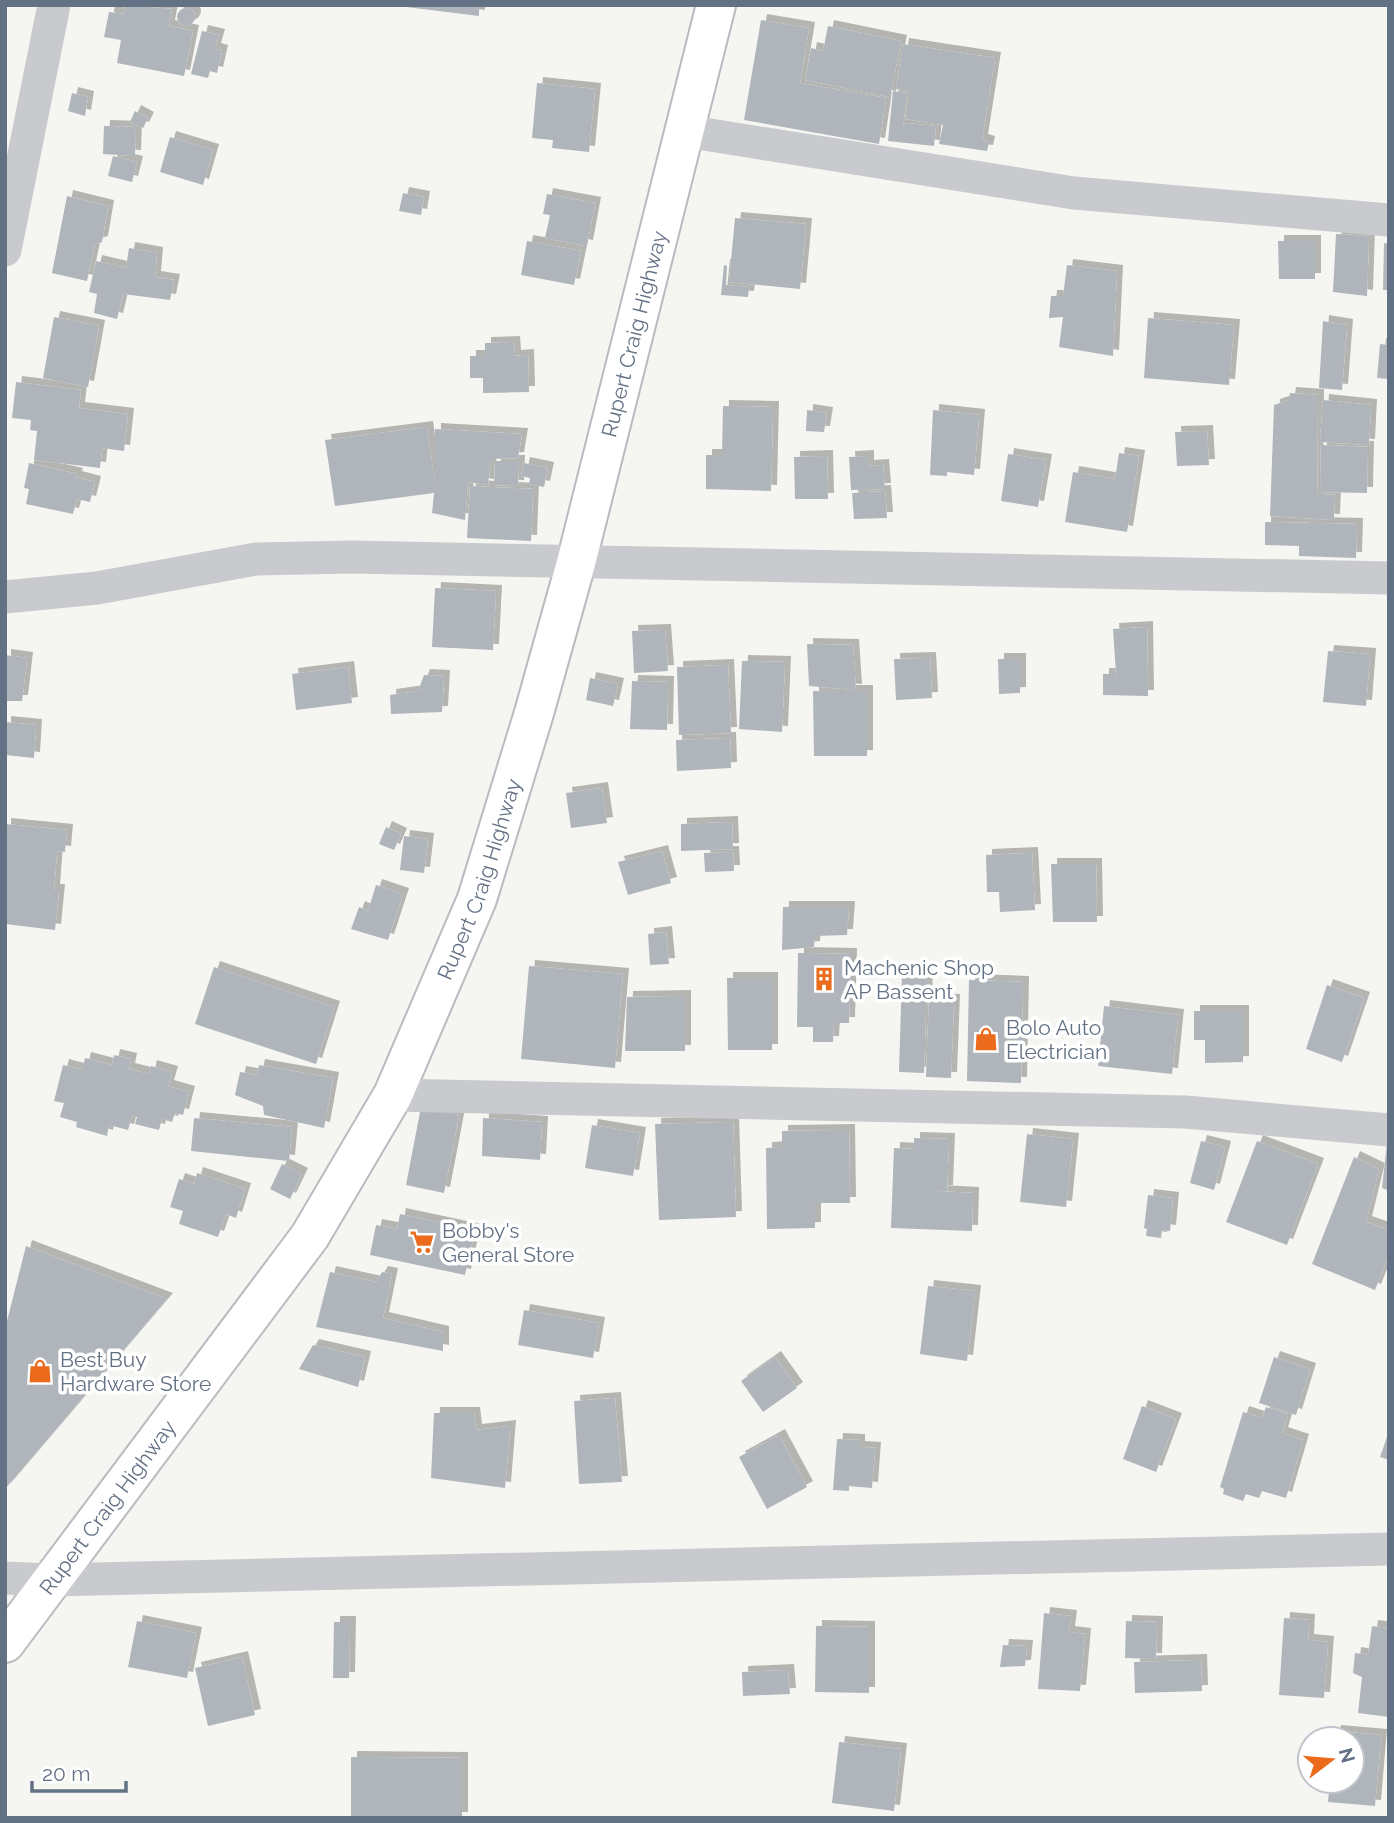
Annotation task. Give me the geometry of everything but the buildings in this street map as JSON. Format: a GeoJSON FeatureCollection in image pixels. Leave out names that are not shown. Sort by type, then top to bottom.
{"type":"FeatureCollection","features":[{"type":"Feature","properties":{"kind":"main road","name":"Rupert Craig Highway"},"geometry":{"type":"LineString","coordinates":[[5,1643],[310,1236],[393,1095],[477,899],[576,564],[716,5]]}},
{"type":"Feature","properties":{"kind":"street"},"geometry":{"type":"LineString","coordinates":[[5,250],[54,5]]}},
{"type":"Feature","properties":{"kind":"street"},"geometry":{"type":"LineString","coordinates":[[685,131],[1074,193],[1389,220]]}},
{"type":"Feature","properties":{"kind":"street"},"geometry":{"type":"LineString","coordinates":[[5,597],[97,588],[256,559],[366,557],[576,564],[1389,578]]}},
{"type":"Feature","properties":{"kind":"street"},"geometry":{"type":"LineString","coordinates":[[393,1095],[1185,1112],[1389,1130]]}},
{"type":"Feature","properties":{"kind":"street"},"geometry":{"type":"LineString","coordinates":[[5,1578],[51,1580],[1389,1549]]}},
{"type":"Feature","properties":{"kind":"place","name":"Machenic Shop AP Bassent"},"geometry":{"type":"Point","coordinates":[824,979]}},
{"type":"Feature","properties":{"kind":"place","name":"Bolo Auto Electrician"},"geometry":{"type":"Point","coordinates":[986,1039]}},
{"type":"Feature","properties":{"kind":"place","name":"Bobby's General Store"},"geometry":{"type":"Point","coordinates":[422,1242]}},
{"type":"Feature","properties":{"kind":"place","name":"Best Buy Hardware Store"},"geometry":{"type":"Point","coordinates":[40,1371]}}]}
